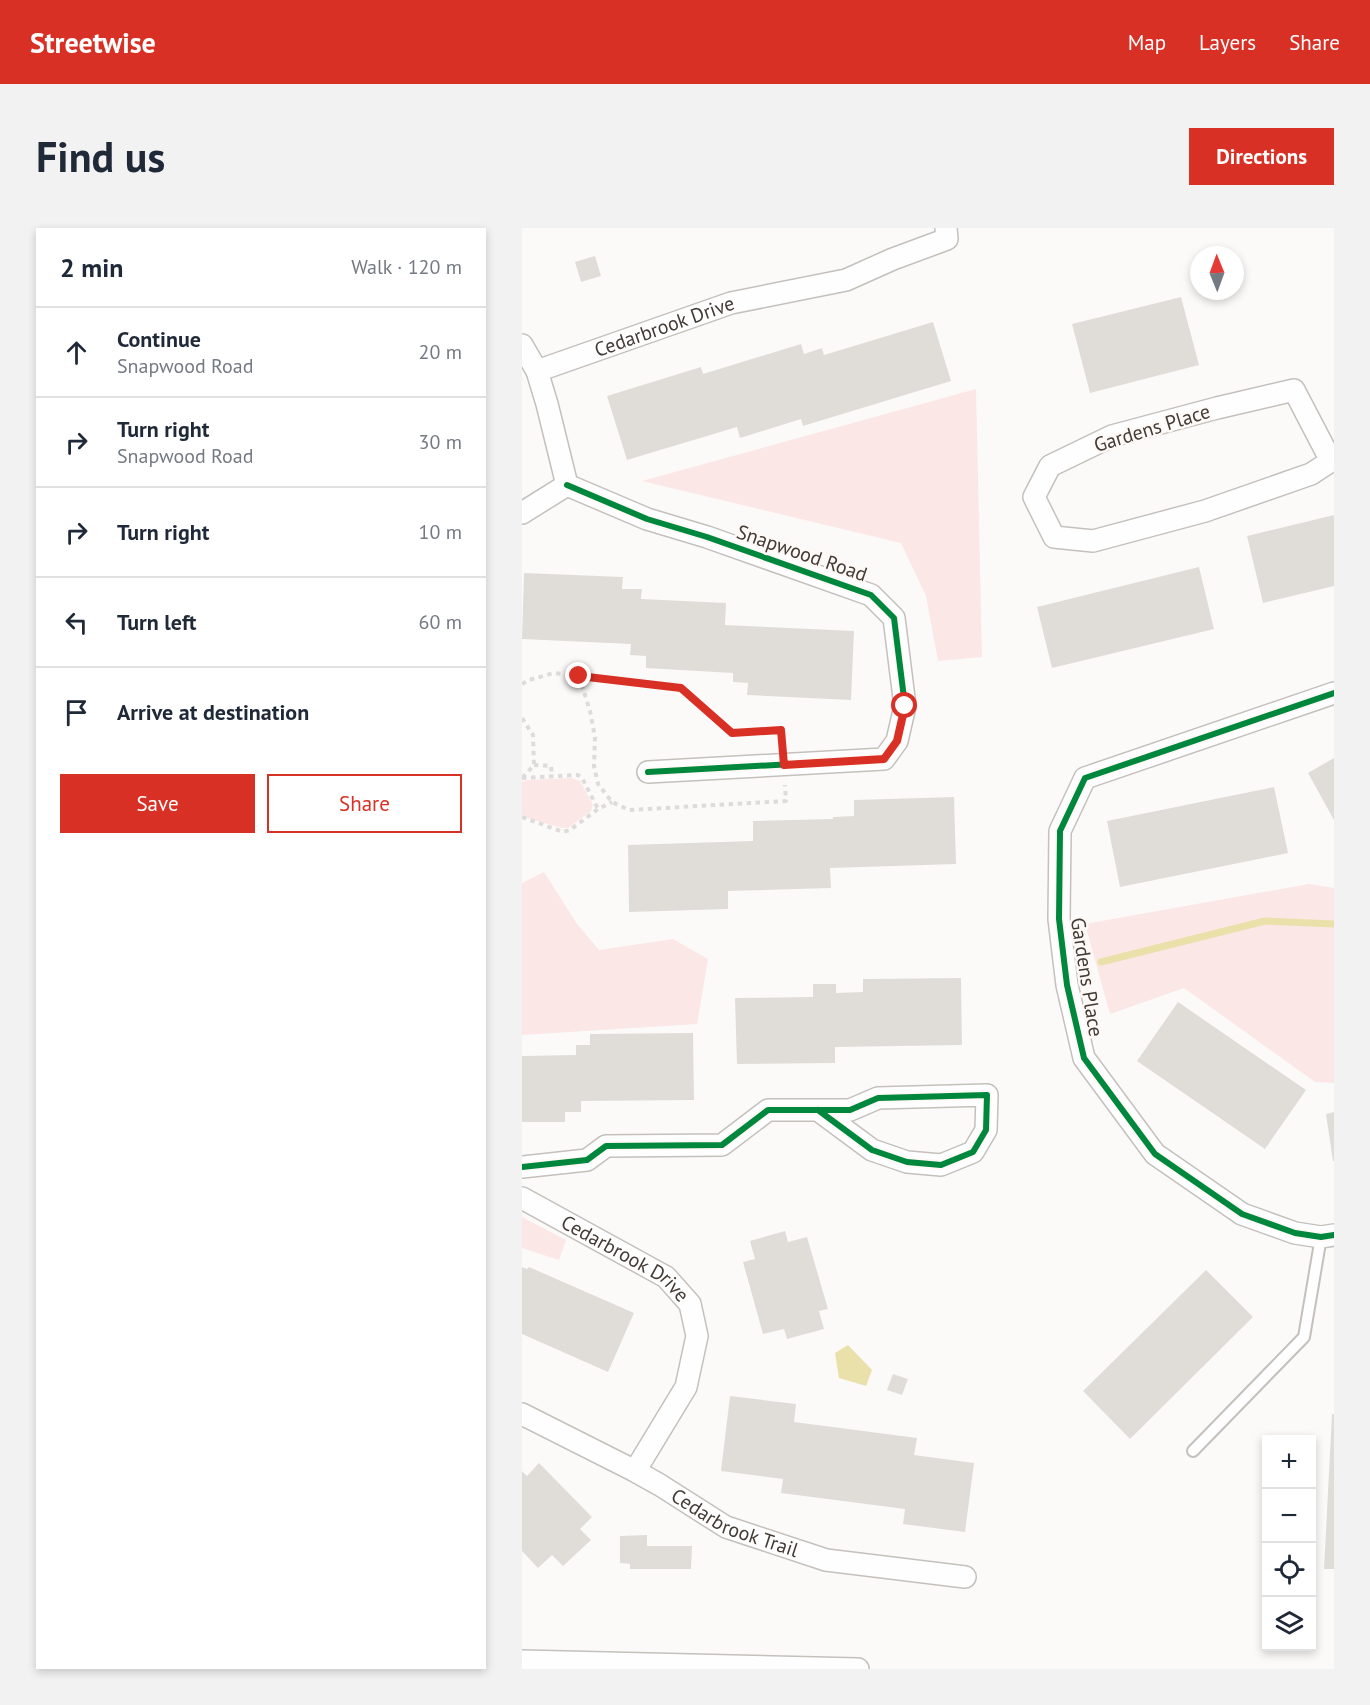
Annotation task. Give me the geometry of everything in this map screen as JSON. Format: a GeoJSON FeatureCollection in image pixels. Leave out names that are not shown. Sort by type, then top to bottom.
{"type":"FeatureCollection","features":[{"type":"Feature","properties":{"kind":"street","name":"Cedarbrook Drive"},"geometry":{"type":"LineString","coordinates":[[537,371],[731,303],[846,280],[947,239],[946,228]]}},
{"type":"Feature","properties":{"kind":"street"},"geometry":{"type":"LineString","coordinates":[[522,345],[537,371],[567,485],[522,513]]}},
{"type":"Feature","properties":{"kind":"street","name":"Gardens Place"},"geometry":{"type":"LineString","coordinates":[[1294,390],[1333,460],[1311,474],[1205,512],[1094,541],[1054,537],[1034,497],[1050,466],[1112,436],[1294,390]]}},
{"type":"Feature","properties":{"kind":"street","name":"Snapwood Road"},"geometry":{"type":"LineString","coordinates":[[567,485],[647,519],[707,537],[871,595],[894,618],[905,706],[897,741],[884,759],[648,772]]}},
{"type":"Feature","properties":{"kind":"street","name":"Gardens Place"},"geometry":{"type":"LineString","coordinates":[[1327,1236],[1295,1233],[1242,1214],[1155,1154],[1084,1058],[1067,985],[1059,919],[1060,831],[1085,778],[1334,693]]}},
{"type":"Feature","properties":{"kind":"street"},"geometry":{"type":"LineString","coordinates":[[522,1167],[587,1160],[606,1146],[722,1145],[768,1110],[818,1110],[850,1110],[878,1098],[987,1095],[987,1130],[973,1152],[941,1164],[908,1162],[872,1150],[818,1110]]}},
{"type":"Feature","properties":{"kind":"street","name":"Cedarbrook Drive"},"geometry":{"type":"LineString","coordinates":[[522,1198],[666,1277],[690,1304],[697,1336],[686,1386],[634,1471]]}},
{"type":"Feature","properties":{"kind":"street","name":"Cedarbrook Trail"},"geometry":{"type":"LineString","coordinates":[[522,1414],[660,1485],[726,1527],[826,1560],[965,1577]]}},
{"type":"Feature","properties":{"kind":"street"},"geometry":{"type":"LineString","coordinates":[[522,1661],[858,1669]]}},
{"type":"Feature","properties":{"kind":"lane"},"geometry":{"type":"LineString","coordinates":[[1193,1451],[1304,1337],[1327,1236]]}},
{"type":"Feature","properties":{"kind":"path"},"geometry":{"type":"LineString","coordinates":[[522,684],[554,673],[681,688],[732,733],[781,730],[784,765]]}},
{"type":"Feature","properties":{"kind":"path"},"geometry":{"type":"LineString","coordinates":[[522,718],[533,735],[534,765],[522,777]]}},
{"type":"Feature","properties":{"kind":"path"},"geometry":{"type":"LineString","coordinates":[[534,765],[551,766],[552,776]]}},
{"type":"Feature","properties":{"kind":"path"},"geometry":{"type":"LineString","coordinates":[[522,777],[578,775],[582,778],[598,809]]}},
{"type":"Feature","properties":{"kind":"path"},"geometry":{"type":"LineString","coordinates":[[522,817],[563,832],[570,830],[598,809],[612,802]]}},
{"type":"Feature","properties":{"kind":"shaded area"},"geometry":{"type":"Polygon","coordinates":[[[976,389],[982,657],[938,661],[926,596],[901,543],[642,481],[976,389]]]}},
{"type":"Feature","properties":{"kind":"shaded area"},"geometry":{"type":"Polygon","coordinates":[[[571,778],[580,781],[593,805],[591,811],[568,828],[527,818],[522,814],[522,782],[571,778]]]}},
{"type":"Feature","properties":{"kind":"shaded area"},"geometry":{"type":"Polygon","coordinates":[[[544,872],[577,924],[599,950],[673,939],[708,959],[697,1024],[522,1035],[522,883],[544,872]]]}},
{"type":"Feature","properties":{"kind":"shaded area"},"geometry":{"type":"Polygon","coordinates":[[[1309,884],[1334,888],[1334,1083],[1315,1082],[1184,988],[1110,1014],[1085,924],[1309,884]]]}},
{"type":"Feature","properties":{"kind":"shaded area"},"geometry":{"type":"Polygon","coordinates":[[[522,1217],[566,1240],[559,1260],[522,1248],[522,1217]]]}},
{"type":"Feature","properties":{"kind":"shaded area"},"geometry":{"type":"Polygon","coordinates":[[[848,1345],[872,1370],[866,1386],[839,1378],[835,1353],[848,1345]]]}},
{"type":"Feature","properties":{"kind":"building"},"geometry":{"type":"Polygon","coordinates":[[[595,256],[601,276],[581,282],[575,262],[595,256]]]}},
{"type":"Feature","properties":{"kind":"building"},"geometry":{"type":"Polygon","coordinates":[[[1181,297],[1199,365],[1090,393],[1072,324],[1181,297]]]}},
{"type":"Feature","properties":{"kind":"building"},"geometry":{"type":"Polygon","coordinates":[[[933,322],[951,381],[803,426],[801,419],[740,438],[737,427],[627,460],[607,396],[701,367],[703,374],[801,344],[804,354],[822,348],[824,355],[933,322]]]}},
{"type":"Feature","properties":{"kind":"building"},"geometry":{"type":"Polygon","coordinates":[[[1334,515],[1334,586],[1263,603],[1247,536],[1334,515]]]}},
{"type":"Feature","properties":{"kind":"building"},"geometry":{"type":"Polygon","coordinates":[[[1199,567],[1214,629],[1052,668],[1037,607],[1199,567]]]}},
{"type":"Feature","properties":{"kind":"building"},"geometry":{"type":"Polygon","coordinates":[[[524,573],[623,577],[622,589],[642,589],[641,599],[726,603],[725,625],[854,631],[851,700],[747,695],[748,683],[733,682],[733,673],[646,668],[646,656],[630,655],[631,644],[522,639],[524,573]]]}},
{"type":"Feature","properties":{"kind":"building"},"geometry":{"type":"Polygon","coordinates":[[[1334,758],[1334,820],[1308,773],[1334,758]]]}},
{"type":"Feature","properties":{"kind":"building"},"geometry":{"type":"Polygon","coordinates":[[[1274,787],[1288,853],[1120,887],[1107,821],[1274,787]]]}},
{"type":"Feature","properties":{"kind":"building"},"geometry":{"type":"Polygon","coordinates":[[[954,797],[956,864],[830,868],[831,888],[728,891],[728,909],[629,912],[628,845],[753,841],[753,821],[833,819],[833,817],[854,816],[854,800],[954,797]]]}},
{"type":"Feature","properties":{"kind":"building"},"geometry":{"type":"Polygon","coordinates":[[[961,978],[962,1045],[835,1047],[835,1063],[737,1064],[735,998],[813,997],[813,984],[836,984],[836,993],[863,992],[863,979],[961,978]]]}},
{"type":"Feature","properties":{"kind":"building"},"geometry":{"type":"Polygon","coordinates":[[[1178,1002],[1306,1090],[1265,1149],[1137,1061],[1178,1002]]]}},
{"type":"Feature","properties":{"kind":"building"},"geometry":{"type":"Polygon","coordinates":[[[693,1033],[694,1100],[581,1101],[581,1112],[565,1112],[565,1122],[522,1122],[522,1056],[576,1055],[576,1045],[590,1045],[590,1034],[693,1033]]]}},
{"type":"Feature","properties":{"kind":"building"},"geometry":{"type":"Polygon","coordinates":[[[1334,1112],[1334,1161],[1333,1161],[1326,1114],[1334,1112]]]}},
{"type":"Feature","properties":{"kind":"building"},"geometry":{"type":"Polygon","coordinates":[[[785,1231],[788,1242],[807,1237],[828,1309],[819,1311],[824,1329],[787,1339],[784,1329],[763,1334],[743,1262],[755,1259],[750,1241],[785,1231]]]}},
{"type":"Feature","properties":{"kind":"building"},"geometry":{"type":"Polygon","coordinates":[[[522,1267],[527,1269],[529,1267],[634,1313],[608,1372],[522,1334],[522,1267]]]}},
{"type":"Feature","properties":{"kind":"building"},"geometry":{"type":"Polygon","coordinates":[[[1206,1270],[1253,1317],[1130,1439],[1083,1391],[1206,1270]]]}},
{"type":"Feature","properties":{"kind":"building"},"geometry":{"type":"Polygon","coordinates":[[[893,1374],[908,1379],[902,1395],[887,1390],[893,1374]]]}},
{"type":"Feature","properties":{"kind":"building"},"geometry":{"type":"Polygon","coordinates":[[[730,1396],[796,1404],[794,1422],[917,1438],[914,1455],[974,1463],[965,1532],[903,1524],[905,1509],[781,1493],[783,1479],[721,1471],[730,1396]]]}},
{"type":"Feature","properties":{"kind":"building"},"geometry":{"type":"Polygon","coordinates":[[[1332,1414],[1334,1414],[1334,1569],[1324,1569],[1332,1414]]]}},
{"type":"Feature","properties":{"kind":"building"},"geometry":{"type":"Polygon","coordinates":[[[539,1463],[592,1517],[580,1529],[591,1540],[563,1566],[552,1555],[538,1568],[522,1551],[522,1471],[527,1476],[539,1463]]]}},
{"type":"Feature","properties":{"kind":"building"},"geometry":{"type":"Polygon","coordinates":[[[647,1535],[647,1546],[692,1546],[691,1569],[630,1569],[630,1564],[620,1563],[620,1536],[647,1535]]]}},
{"type":"Feature","properties":{"kind":"waterway"},"geometry":{"type":"LineString","coordinates":[[1101,962],[1265,921],[1334,924]]}},
{"type":"Feature","properties":{"kind":"cycle path"},"geometry":{"type":"LineString","coordinates":[[567,485],[647,519],[707,537],[871,595],[894,618],[905,706],[897,741],[884,759],[648,772]]}},
{"type":"Feature","properties":{"kind":"cycle path"},"geometry":{"type":"LineString","coordinates":[[1334,693],[1085,778],[1060,831],[1059,919],[1067,985],[1084,1058],[1155,1154],[1242,1214],[1295,1233],[1321,1237],[1334,1235]]}},
{"type":"Feature","properties":{"kind":"cycle path"},"geometry":{"type":"LineString","coordinates":[[522,1167],[587,1160],[606,1146],[722,1145],[768,1110],[850,1110],[878,1098],[987,1095],[986,1130],[973,1152],[941,1165],[907,1162],[872,1150],[818,1110]]}},
{"type":"Feature","properties":{"kind":"route"},"geometry":{"type":"LineString","coordinates":[[579,676],[681,688],[732,733],[781,730],[784,765],[884,759],[897,741],[905,706]]}}]}
